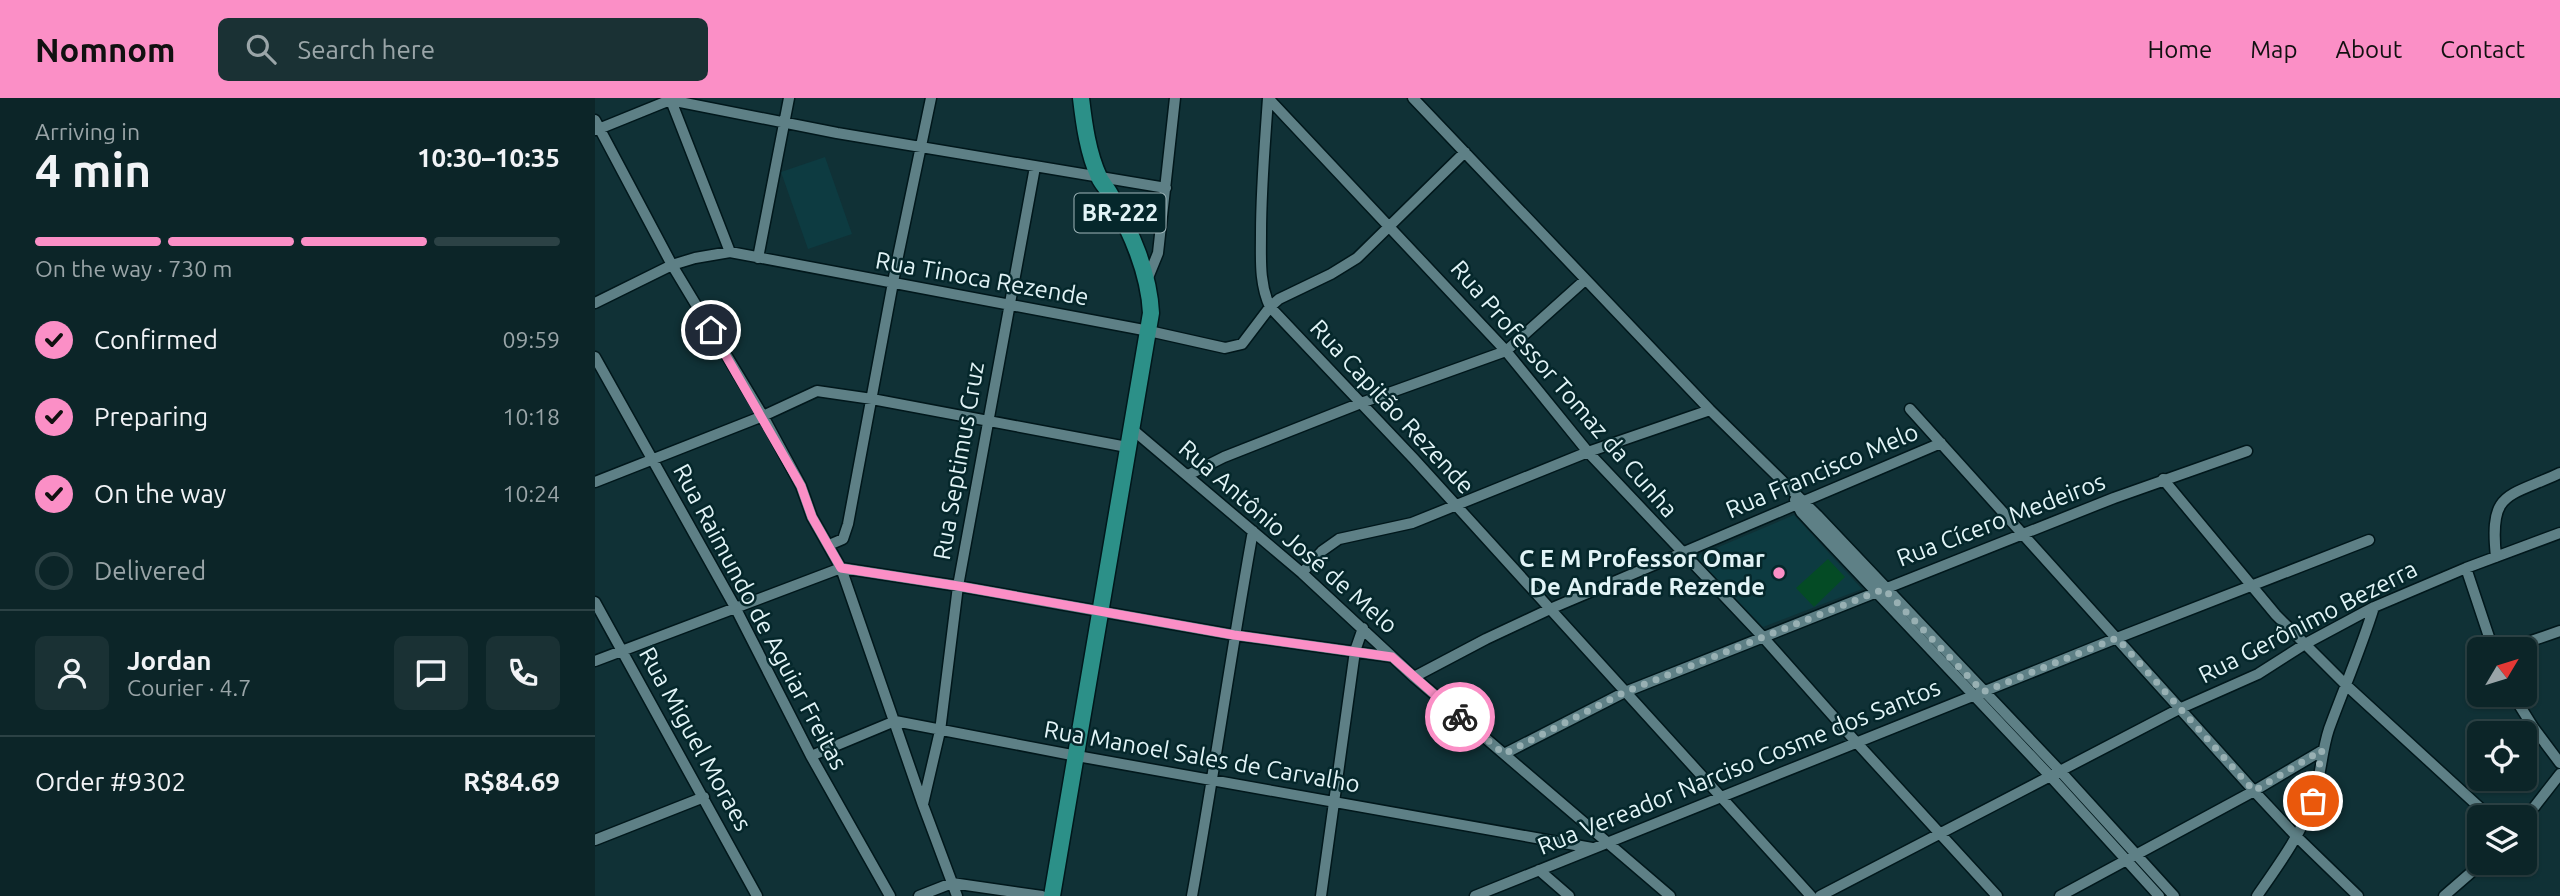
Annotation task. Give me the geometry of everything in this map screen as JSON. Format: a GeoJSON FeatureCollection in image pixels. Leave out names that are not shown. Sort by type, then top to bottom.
{"type":"FeatureCollection","features":[{"type":"Feature","properties":{"kind":"main road","name":"BR-222"},"geometry":{"type":"LineString","coordinates":[[1052,896],[1151,313],[1147,280],[1131,237],[1111,195],[1100,179],[1089,145],[1081,98]]}},
{"type":"Feature","properties":{"kind":"street"},"geometry":{"type":"LineString","coordinates":[[758,258],[789,98]]}},
{"type":"Feature","properties":{"kind":"street"},"geometry":{"type":"LineString","coordinates":[[829,545],[841,540],[845,534],[931,98]]}},
{"type":"Feature","properties":{"kind":"street"},"geometry":{"type":"LineString","coordinates":[[1147,280],[1158,253],[1175,98]]}},
{"type":"Feature","properties":{"kind":"street","name":"Rua Professor Tomaz da Cunha"},"geometry":{"type":"LineString","coordinates":[[1268,98],[1506,351],[1588,453],[1762,636],[1997,896]]}},
{"type":"Feature","properties":{"kind":"street","name":"Rua Capitão Rezende"},"geometry":{"type":"LineString","coordinates":[[1268,98],[1261,201],[1261,275],[1262,288],[1270,307],[1457,506],[1811,896]]}},
{"type":"Feature","properties":{"kind":"street"},"geometry":{"type":"LineString","coordinates":[[1413,98],[1710,410],[1793,492],[1880,590],[2132,858],[2174,896]]}},
{"type":"Feature","properties":{"kind":"street"},"geometry":{"type":"LineString","coordinates":[[595,303],[673,265],[730,252],[670,99]]}},
{"type":"Feature","properties":{"kind":"street"},"geometry":{"type":"LineString","coordinates":[[957,896],[841,568],[812,517],[801,486],[763,416],[673,265],[596,126],[670,99],[784,124],[1166,188]]}},
{"type":"Feature","properties":{"kind":"street"},"geometry":{"type":"LineString","coordinates":[[1270,307],[1287,294],[1346,265],[1391,226],[1465,152]]}},
{"type":"Feature","properties":{"kind":"street","name":"Rua Septimus Cruz"},"geometry":{"type":"LineString","coordinates":[[923,805],[940,731],[958,586],[1035,167]]}},
{"type":"Feature","properties":{"kind":"street","name":"Rua Tinoca Rezende"},"geometry":{"type":"LineString","coordinates":[[730,252],[1149,331],[1225,348],[1242,344],[1270,307]]}},
{"type":"Feature","properties":{"kind":"street"},"geometry":{"type":"LineString","coordinates":[[1188,475],[1224,457],[1361,403],[1506,351],[1585,280]]}},
{"type":"Feature","properties":{"kind":"street","name":"Rua Raimundo de Aguiar Freitas"},"geometry":{"type":"LineString","coordinates":[[595,357],[735,607],[811,756],[890,896]]}},
{"type":"Feature","properties":{"kind":"street"},"geometry":{"type":"LineString","coordinates":[[595,482],[763,416],[817,391],[1127,447]]}},
{"type":"Feature","properties":{"kind":"street"},"geometry":{"type":"LineString","coordinates":[[1910,409],[2254,791],[2358,896]]}},
{"type":"Feature","properties":{"kind":"street"},"geometry":{"type":"LineString","coordinates":[[1302,573],[1322,551],[1339,539],[1401,526],[1588,453],[1710,410]]}},
{"type":"Feature","properties":{"kind":"street","name":"Rua Antônio José de Melo"},"geometry":{"type":"LineString","coordinates":[[1132,429],[1302,573],[1414,677],[1670,896]]}},
{"type":"Feature","properties":{"kind":"street","name":"Rua Francisco Melo"},"geometry":{"type":"LineString","coordinates":[[1414,677],[1550,609],[1941,443]]}},
{"type":"Feature","properties":{"kind":"street","name":"Rua Cícero Medeiros"},"geometry":{"type":"LineString","coordinates":[[1504,754],[1625,692],[2023,534],[2247,450]]}},
{"type":"Feature","properties":{"kind":"street"},"geometry":{"type":"LineString","coordinates":[[2496,557],[2493,530],[2499,505],[2514,493],[2560,472]]}},
{"type":"Feature","properties":{"kind":"street"},"geometry":{"type":"LineString","coordinates":[[2163,480],[2250,586],[2305,644],[2477,805]]}},
{"type":"Feature","properties":{"kind":"street"},"geometry":{"type":"LineString","coordinates":[[1192,896],[1253,531]]}},
{"type":"Feature","properties":{"kind":"street","name":"Rua Gerônimo Bezerra"},"geometry":{"type":"LineString","coordinates":[[1821,896],[2179,709],[2258,674],[2305,644],[2374,607],[2466,568],[2560,533]]}},
{"type":"Feature","properties":{"kind":"street","name":"Rua Vereador Narciso Cosme dos Santos"},"geometry":{"type":"LineString","coordinates":[[1475,896],[1499,892],[1539,870],[1592,848],[2369,540]]}},
{"type":"Feature","properties":{"kind":"street"},"geometry":{"type":"LineString","coordinates":[[595,661],[841,568],[1234,635],[1392,657]]}},
{"type":"Feature","properties":{"kind":"street"},"geometry":{"type":"LineString","coordinates":[[2466,568],[2489,637]]}},
{"type":"Feature","properties":{"kind":"street","name":"Rua Miguel Moraes"},"geometry":{"type":"LineString","coordinates":[[595,602],[757,896]]}},
{"type":"Feature","properties":{"kind":"street"},"geometry":{"type":"LineString","coordinates":[[2257,896],[2296,836],[2313,801],[2322,750],[2374,607]]}},
{"type":"Feature","properties":{"kind":"street"},"geometry":{"type":"LineString","coordinates":[[1321,896],[1355,651],[1363,628]]}},
{"type":"Feature","properties":{"kind":"street"},"geometry":{"type":"LineString","coordinates":[[2537,639],[2560,631]]}},
{"type":"Feature","properties":{"kind":"street"},"geometry":{"type":"LineString","coordinates":[[2520,707],[2560,763]]}},
{"type":"Feature","properties":{"kind":"street"},"geometry":{"type":"LineString","coordinates":[[811,756],[895,720]]}},
{"type":"Feature","properties":{"kind":"street","name":"Rua Manoel Sales de Carvalho"},"geometry":{"type":"LineString","coordinates":[[895,720],[940,731],[1592,848]]}},
{"type":"Feature","properties":{"kind":"street"},"geometry":{"type":"LineString","coordinates":[[2060,896],[2254,791],[2322,750]]}},
{"type":"Feature","properties":{"kind":"street"},"geometry":{"type":"LineString","coordinates":[[2536,805],[2560,774]]}},
{"type":"Feature","properties":{"kind":"street"},"geometry":{"type":"LineString","coordinates":[[595,840],[704,797]]}},
{"type":"Feature","properties":{"kind":"street"},"geometry":{"type":"LineString","coordinates":[[2132,858],[2159,896]]}},
{"type":"Feature","properties":{"kind":"street"},"geometry":{"type":"LineString","coordinates":[[1539,870],[1569,896]]}},
{"type":"Feature","properties":{"kind":"street"},"geometry":{"type":"LineString","coordinates":[[2444,896],[2468,875]]}},
{"type":"Feature","properties":{"kind":"street"},"geometry":{"type":"LineString","coordinates":[[919,896],[952,883],[1042,896]]}},
{"type":"Feature","properties":{"kind":"shaded area"},"geometry":{"type":"Polygon","coordinates":[[[825,157],[852,234],[808,249],[781,172],[825,157]]]}},
{"type":"Feature","properties":{"kind":"shaded area","name":"C E M Professor Omar De Andrade Rezende"},"geometry":{"type":"Polygon","coordinates":[[[1794,515],[1862,589],[1763,627],[1695,557],[1794,515]]]}},
{"type":"Feature","properties":{"kind":"green space"},"geometry":{"type":"Polygon","coordinates":[[[1828,559],[1845,577],[1814,607],[1796,588],[1828,559]]]}},
{"type":"Feature","properties":{"kind":"way so far"},"geometry":{"type":"LineString","coordinates":[[1460,717],[1504,754],[1625,692],[1884,589],[1983,692],[2117,638],[2254,791],[2322,750],[2313,801]]}},
{"type":"Feature","properties":{"kind":"place","name":"C E M Professor Omar De Andrade Rezende"},"geometry":{"type":"Point","coordinates":[1779,573]}},
{"type":"Feature","properties":{"kind":"route"},"geometry":{"type":"LineString","coordinates":[[711,330],[763,416],[801,486],[812,517],[841,568],[1234,635],[1392,657],[1460,717]]}}]}
